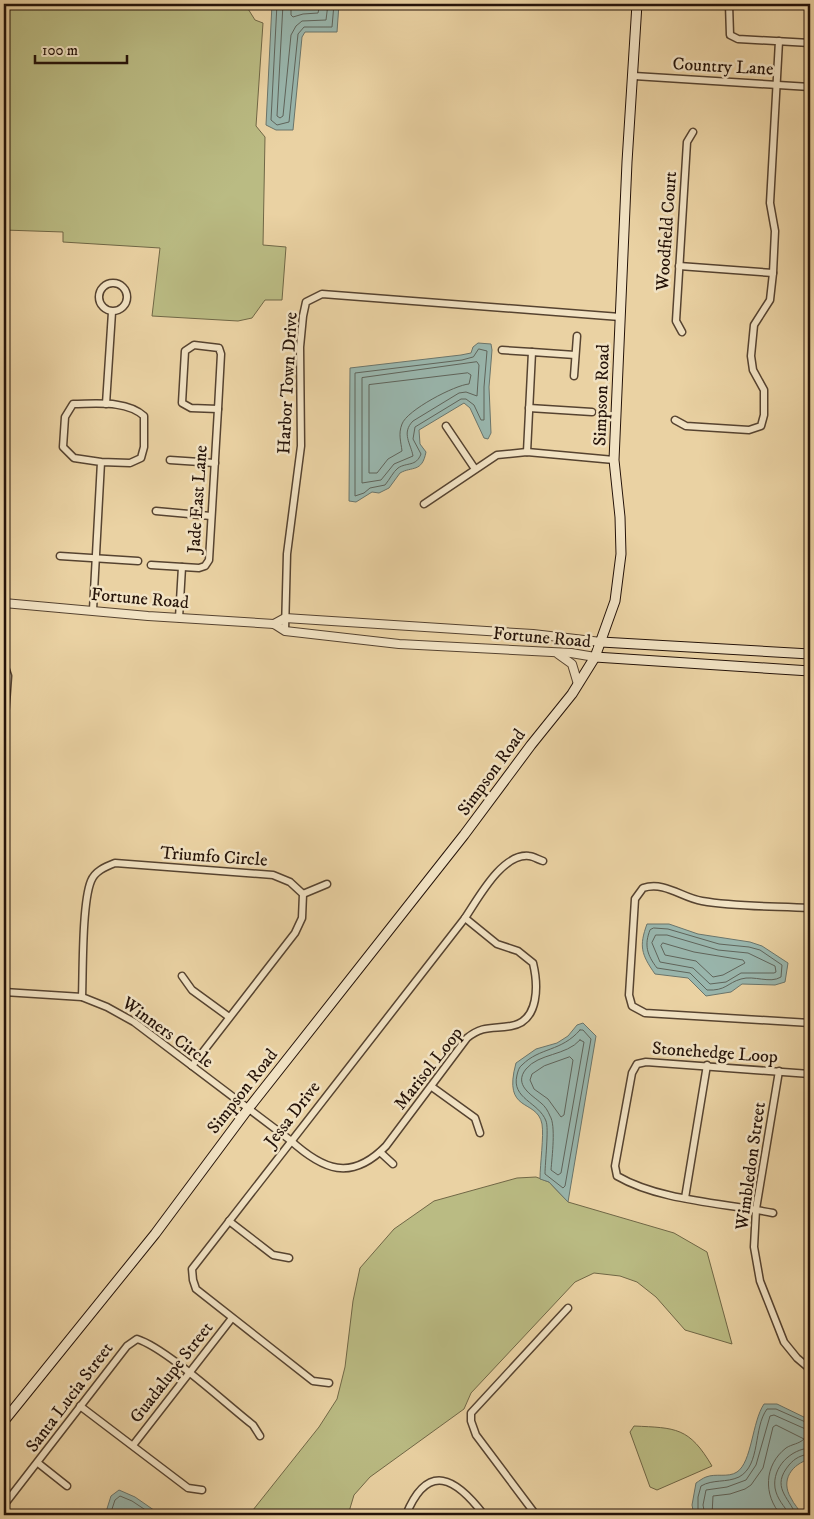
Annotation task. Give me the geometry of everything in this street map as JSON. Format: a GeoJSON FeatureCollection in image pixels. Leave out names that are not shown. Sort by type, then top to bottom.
{"type":"FeatureCollection","features":[{"type":"Feature","properties":{"kind":"main road","name":"Simpson Road"},"geometry":{"type":"LineString","coordinates":[[4,1421],[154,1234],[248,1109],[464,835],[578,684],[595,658],[615,601],[621,554],[620,517],[614,460],[620,317],[638,4]]}},
{"type":"Feature","properties":{"kind":"main road","name":"Fortune Road"},"geometry":{"type":"LineString","coordinates":[[601,642],[810,654]]}},
{"type":"Feature","properties":{"kind":"main road","name":"Fortune Road"},"geometry":{"type":"LineString","coordinates":[[595,658],[810,671]]}},
{"type":"Feature","properties":{"kind":"street"},"geometry":{"type":"LineString","coordinates":[[729,4],[730,35],[738,39],[810,43]]}},
{"type":"Feature","properties":{"kind":"street"},"geometry":{"type":"LineString","coordinates":[[675,420],[686,426],[750,430],[761,426],[766,395],[762,384],[753,370],[751,356],[754,325],[770,300],[773,274],[775,231],[770,203],[779,41]]}},
{"type":"Feature","properties":{"kind":"street","name":"Country Lane"},"geometry":{"type":"LineString","coordinates":[[634,76],[810,87]]}},
{"type":"Feature","properties":{"kind":"street","name":"Woodfield Court"},"geometry":{"type":"LineString","coordinates":[[682,332],[676,320],[687,142],[693,132]]}},
{"type":"Feature","properties":{"kind":"street"},"geometry":{"type":"LineString","coordinates":[[679,266],[773,274]]}},
{"type":"Feature","properties":{"kind":"street"},"geometry":{"type":"LineString","coordinates":[[113,283],[125,289],[128,298],[124,306],[112,312],[103,308],[99,294],[104,286],[113,283]]}},
{"type":"Feature","properties":{"kind":"street","name":"Harbor Town Drive"},"geometry":{"type":"LineString","coordinates":[[285,631],[287,554],[301,446],[300,347],[306,302],[322,294],[620,317]]}},
{"type":"Feature","properties":{"kind":"street"},"geometry":{"type":"LineString","coordinates":[[106,404],[112,312]]}},
{"type":"Feature","properties":{"kind":"street"},"geometry":{"type":"LineString","coordinates":[[574,376],[577,336]]}},
{"type":"Feature","properties":{"kind":"street","name":"Jade East Lane"},"geometry":{"type":"LineString","coordinates":[[151,565],[205,566],[209,560],[211,516],[215,463],[218,409],[221,354],[219,348],[214,346],[194,345],[185,351],[182,403],[191,408],[218,409]]}},
{"type":"Feature","properties":{"kind":"street"},"geometry":{"type":"LineString","coordinates":[[502,350],[575,355]]}},
{"type":"Feature","properties":{"kind":"street"},"geometry":{"type":"LineString","coordinates":[[526,452],[532,352]]}},
{"type":"Feature","properties":{"kind":"street"},"geometry":{"type":"LineString","coordinates":[[73,404],[106,404],[135,408],[144,416],[144,447],[140,458],[130,463],[101,462],[74,458],[63,447],[65,417],[73,404]]}},
{"type":"Feature","properties":{"kind":"street"},"geometry":{"type":"LineString","coordinates":[[529,408],[592,412]]}},
{"type":"Feature","properties":{"kind":"street"},"geometry":{"type":"LineString","coordinates":[[446,426],[475,469]]}},
{"type":"Feature","properties":{"kind":"street"},"geometry":{"type":"LineString","coordinates":[[424,504],[497,455],[526,452],[614,460]]}},
{"type":"Feature","properties":{"kind":"street"},"geometry":{"type":"LineString","coordinates":[[170,460],[215,463]]}},
{"type":"Feature","properties":{"kind":"street"},"geometry":{"type":"LineString","coordinates":[[93,610],[101,462]]}},
{"type":"Feature","properties":{"kind":"street"},"geometry":{"type":"LineString","coordinates":[[156,511],[211,516]]}},
{"type":"Feature","properties":{"kind":"street"},"geometry":{"type":"LineString","coordinates":[[60,556],[138,561]]}},
{"type":"Feature","properties":{"kind":"street","name":"Jade East Lane"},"geometry":{"type":"LineString","coordinates":[[179,618],[182,567]]}},
{"type":"Feature","properties":{"kind":"street","name":"Fortune Road"},"geometry":{"type":"LineString","coordinates":[[4,603],[274,624],[285,631],[399,644],[554,652],[595,658]]}},
{"type":"Feature","properties":{"kind":"street"},"geometry":{"type":"LineString","coordinates":[[274,624],[285,618]]}},
{"type":"Feature","properties":{"kind":"street","name":"Fortune Road"},"geometry":{"type":"LineString","coordinates":[[285,618],[533,634],[601,642]]}},
{"type":"Feature","properties":{"kind":"street"},"geometry":{"type":"LineString","coordinates":[[554,652],[572,664],[578,684]]}},
{"type":"Feature","properties":{"kind":"street"},"geometry":{"type":"LineString","coordinates":[[4,664],[8,676],[4,731]]}},
{"type":"Feature","properties":{"kind":"street","name":"Jessa Drive"},"geometry":{"type":"LineString","coordinates":[[329,1383],[313,1381],[196,1289],[192,1269],[290,1140],[465,918],[503,865],[514,857],[529,856],[543,861]]}},
{"type":"Feature","properties":{"kind":"street","name":"Triumfo Circle"},"geometry":{"type":"LineString","coordinates":[[82,998],[87,907],[91,881],[102,868],[115,863],[273,875],[290,882],[303,894]]}},
{"type":"Feature","properties":{"kind":"street"},"geometry":{"type":"LineString","coordinates":[[192,1066],[295,934],[302,918],[303,894],[326,884]]}},
{"type":"Feature","properties":{"kind":"street"},"geometry":{"type":"LineString","coordinates":[[810,908],[702,901],[670,889],[654,886],[643,888],[635,899],[629,995],[632,1006],[645,1013],[810,1023]]}},
{"type":"Feature","properties":{"kind":"street","name":"Marisol Loop"},"geometry":{"type":"LineString","coordinates":[[248,1109],[290,1140],[310,1158],[326,1166],[356,1166],[372,1159],[380,1152],[432,1087],[467,1038],[479,1029],[514,1026],[530,1014],[535,1001],[537,980],[533,963],[518,951],[497,944],[465,918]]}},
{"type":"Feature","properties":{"kind":"street"},"geometry":{"type":"LineString","coordinates":[[182,976],[192,990],[229,1018]]}},
{"type":"Feature","properties":{"kind":"street","name":"Winners Circle"},"geometry":{"type":"LineString","coordinates":[[4,992],[82,998],[107,1006],[134,1022],[248,1109]]}},
{"type":"Feature","properties":{"kind":"street","name":"Stonehedge Loop"},"geometry":{"type":"LineString","coordinates":[[773,1212],[685,1198],[632,1184],[617,1176],[615,1166],[632,1072],[637,1064],[646,1062],[810,1074]]}},
{"type":"Feature","properties":{"kind":"street"},"geometry":{"type":"LineString","coordinates":[[685,1198],[707,1065]]}},
{"type":"Feature","properties":{"kind":"street","name":"Wimbledon Street"},"geometry":{"type":"LineString","coordinates":[[779,1071],[756,1209],[754,1247],[760,1281],[784,1342],[797,1358],[810,1369]]}},
{"type":"Feature","properties":{"kind":"street"},"geometry":{"type":"LineString","coordinates":[[432,1087],[475,1118],[480,1133]]}},
{"type":"Feature","properties":{"kind":"street"},"geometry":{"type":"LineString","coordinates":[[380,1152],[394,1164]]}},
{"type":"Feature","properties":{"kind":"street"},"geometry":{"type":"LineString","coordinates":[[229,1221],[273,1255],[289,1258]]}},
{"type":"Feature","properties":{"kind":"street"},"geometry":{"type":"LineString","coordinates":[[536,1515],[476,1435],[471,1422],[471,1413],[568,1308]]}},
{"type":"Feature","properties":{"kind":"street","name":"Guadalupe Street"},"geometry":{"type":"LineString","coordinates":[[134,1444],[232,1318]]}},
{"type":"Feature","properties":{"kind":"street","name":"Santa Lucia Street"},"geometry":{"type":"LineString","coordinates":[[4,1505],[127,1346],[137,1339],[147,1342],[190,1374],[253,1425],[260,1436]]}},
{"type":"Feature","properties":{"kind":"street"},"geometry":{"type":"LineString","coordinates":[[80,1406],[134,1444],[188,1488],[202,1490]]}},
{"type":"Feature","properties":{"kind":"street"},"geometry":{"type":"LineString","coordinates":[[38,1463],[67,1486]]}},
{"type":"Feature","properties":{"kind":"street"},"geometry":{"type":"LineString","coordinates":[[406,1515],[419,1490],[436,1481],[459,1486],[484,1515]]}},
{"type":"Feature","properties":{"kind":"green space"},"geometry":{"type":"Polygon","coordinates":[[[4,4],[245,4],[255,20],[263,23],[256,126],[265,137],[263,245],[286,247],[282,300],[265,300],[252,318],[238,321],[152,316],[160,248],[63,242],[63,232],[4,230],[4,4]]]}},
{"type":"Feature","properties":{"kind":"green space"},"geometry":{"type":"Polygon","coordinates":[[[536,1177],[549,1182],[568,1202],[674,1233],[707,1252],[732,1344],[685,1330],[656,1297],[637,1282],[620,1276],[594,1273],[575,1282],[471,1393],[464,1409],[370,1477],[354,1495],[348,1515],[249,1515],[319,1427],[337,1399],[345,1367],[353,1301],[360,1268],[394,1229],[434,1201],[517,1178],[536,1177]]]}},
{"type":"Feature","properties":{"kind":"green space"},"geometry":{"type":"Polygon","coordinates":[[[634,1426],[671,1429],[680,1432],[696,1444],[712,1466],[657,1490],[650,1487],[630,1432],[634,1426]]]}},
{"type":"Feature","properties":{"kind":"water"},"geometry":{"type":"Polygon","coordinates":[[[272,4],[339,4],[337,32],[305,32],[302,37],[293,130],[276,130],[266,125],[272,4]]]}},
{"type":"Feature","properties":{"kind":"water"},"geometry":{"type":"Polygon","coordinates":[[[478,343],[491,344],[492,350],[489,387],[491,433],[488,439],[484,438],[470,408],[464,403],[419,430],[420,444],[426,452],[419,466],[400,473],[389,488],[379,493],[372,492],[356,502],[349,501],[350,368],[461,355],[471,353],[473,347],[478,343]]]}},
{"type":"Feature","properties":{"kind":"water"},"geometry":{"type":"Polygon","coordinates":[[[647,924],[669,924],[698,934],[750,942],[762,946],[788,963],[785,982],[775,985],[742,984],[731,992],[706,996],[688,978],[655,974],[644,955],[642,944],[647,924]]]}},
{"type":"Feature","properties":{"kind":"water"},"geometry":{"type":"Polygon","coordinates":[[[583,1023],[596,1036],[568,1202],[549,1182],[540,1179],[542,1124],[539,1116],[517,1098],[513,1090],[513,1079],[516,1063],[536,1049],[557,1043],[568,1036],[577,1025],[583,1023]]]}},
{"type":"Feature","properties":{"kind":"water"},"geometry":{"type":"Polygon","coordinates":[[[764,1404],[777,1404],[810,1420],[810,1459],[793,1469],[787,1479],[788,1491],[801,1515],[694,1515],[692,1505],[696,1483],[710,1476],[733,1474],[742,1467],[764,1404]]]}},
{"type":"Feature","properties":{"kind":"water"},"geometry":{"type":"Polygon","coordinates":[[[119,1490],[135,1497],[161,1515],[105,1515],[111,1496],[119,1490]]]}}]}
